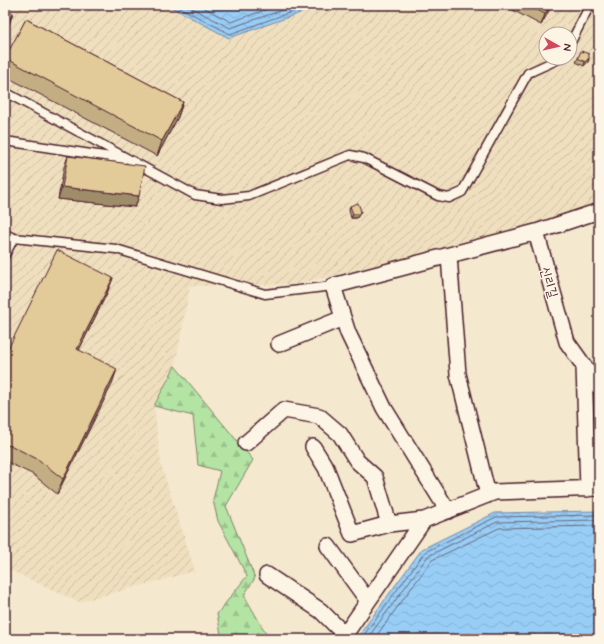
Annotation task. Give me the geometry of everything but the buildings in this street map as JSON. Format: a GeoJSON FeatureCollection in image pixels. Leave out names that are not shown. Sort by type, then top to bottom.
{"type":"FeatureCollection","features":[{"type":"Feature","properties":{"kind":"street"},"geometry":{"type":"LineString","coordinates":[[448,511],[384,408],[348,333],[333,286],[536,232],[599,211]]}},
{"type":"Feature","properties":{"kind":"street","name":"신리길"},"geometry":{"type":"LineString","coordinates":[[536,232],[568,342],[599,387]]}},
{"type":"Feature","properties":{"kind":"street"},"geometry":{"type":"LineString","coordinates":[[449,256],[458,374],[488,495]]}},
{"type":"Feature","properties":{"kind":"street"},"geometry":{"type":"LineString","coordinates":[[280,344],[343,318]]}},
{"type":"Feature","properties":{"kind":"street"},"geometry":{"type":"LineString","coordinates":[[313,447],[326,468],[352,534],[389,524],[424,520],[495,492],[593,488],[584,366]]}},
{"type":"Feature","properties":{"kind":"street"},"geometry":{"type":"LineString","coordinates":[[246,443],[284,410],[319,416],[340,434],[357,461],[375,476],[389,524]]}},
{"type":"Feature","properties":{"kind":"street"},"geometry":{"type":"LineString","coordinates":[[267,575],[321,611],[344,637],[424,520]]}},
{"type":"Feature","properties":{"kind":"street"},"geometry":{"type":"LineString","coordinates":[[328,546],[368,601]]}},
{"type":"Feature","properties":{"kind":"lane"},"geometry":{"type":"LineString","coordinates":[[578,28],[590,5]]}},
{"type":"Feature","properties":{"kind":"lane"},"geometry":{"type":"LineString","coordinates":[[5,92],[195,195],[222,199],[249,196],[350,155],[364,158],[438,196],[449,198],[462,192],[528,73],[543,66]]}},
{"type":"Feature","properties":{"kind":"lane"},"geometry":{"type":"LineString","coordinates":[[5,141],[131,160]]}},
{"type":"Feature","properties":{"kind":"lane"},"geometry":{"type":"LineString","coordinates":[[5,234],[14,238],[116,249],[265,294],[333,286]]}},
{"type":"Feature","properties":{"kind":"lane"},"geometry":{"type":"LineString","coordinates":[[5,255],[14,238]]}},
{"type":"Feature","properties":{"kind":"shaded area"},"geometry":{"type":"Polygon","coordinates":[[[5,5],[599,5],[599,210],[445,250],[296,284],[190,286],[175,366],[154,406],[161,465],[195,571],[79,602],[5,568],[5,5]]]}},
{"type":"Feature","properties":{"kind":"green space"},"geometry":{"type":"Polygon","coordinates":[[[175,366],[253,460],[226,506],[255,578],[244,595],[269,639],[222,639],[217,614],[247,576],[218,521],[213,500],[220,471],[198,465],[193,416],[154,406],[175,366]]]}},
{"type":"Feature","properties":{"kind":"water"},"geometry":{"type":"Polygon","coordinates":[[[167,5],[312,5],[309,10],[229,38],[167,5]]]}},
{"type":"Feature","properties":{"kind":"water"},"geometry":{"type":"Polygon","coordinates":[[[599,511],[599,639],[356,639],[422,549],[495,513],[599,511]]]}}]}
